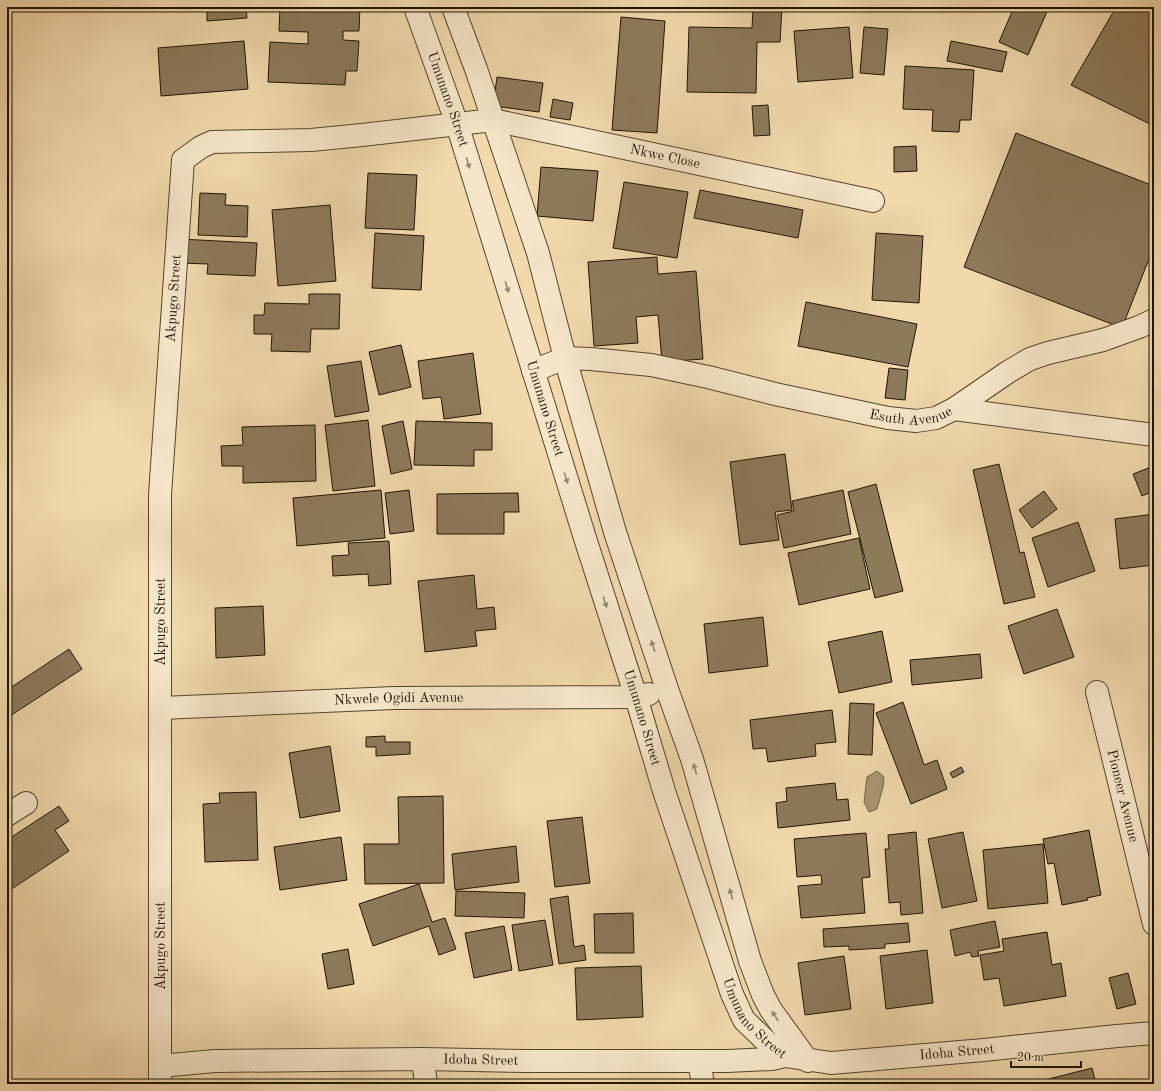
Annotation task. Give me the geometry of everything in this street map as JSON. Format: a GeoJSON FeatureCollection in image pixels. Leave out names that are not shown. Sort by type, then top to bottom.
{"type":"FeatureCollection","features":[{"type":"Feature","properties":{"kind":"street","name":"Umunano Street"},"geometry":{"type":"LineString","coordinates":[[415,7],[457,124],[664,791],[738,1009],[748,1025],[768,1043],[797,1055]]}},
{"type":"Feature","properties":{"kind":"street","name":"Umunano Street"},"geometry":{"type":"LineString","coordinates":[[453,7],[538,253],[565,358],[615,532],[692,759],[750,962],[763,995],[786,1032],[797,1055]]}},
{"type":"Feature","properties":{"kind":"street","name":"Nkwe Close"},"geometry":{"type":"LineString","coordinates":[[183,160],[201,147],[212,142],[311,140],[362,136],[492,120],[873,201]]}},
{"type":"Feature","properties":{"kind":"street","name":"Akpugo Street"},"geometry":{"type":"LineString","coordinates":[[160,1075],[160,495],[183,160]]}},
{"type":"Feature","properties":{"kind":"street","name":"Esuth Avenue"},"geometry":{"type":"LineString","coordinates":[[565,358],[651,365],[888,418],[916,421],[936,418],[954,410],[1008,372],[1030,359],[1048,353],[1103,340],[1154,320]]}},
{"type":"Feature","properties":{"kind":"street"},"geometry":{"type":"LineString","coordinates":[[533,371],[565,358]]}},
{"type":"Feature","properties":{"kind":"street"},"geometry":{"type":"LineString","coordinates":[[954,410],[1154,435]]}},
{"type":"Feature","properties":{"kind":"street","name":"Nkwele Ogidi Avenue"},"geometry":{"type":"LineString","coordinates":[[161,708],[394,698],[636,697],[667,689]]}},
{"type":"Feature","properties":{"kind":"street","name":"Pioneer Avenue"},"geometry":{"type":"LineString","coordinates":[[1097,692],[1154,924]]}},
{"type":"Feature","properties":{"kind":"street"},"geometry":{"type":"LineString","coordinates":[[7,815],[26,803]]}},
{"type":"Feature","properties":{"kind":"street","name":"Idoha Street"},"geometry":{"type":"LineString","coordinates":[[160,1075],[215,1061],[423,1059],[526,1061],[699,1061],[772,1059],[797,1055],[831,1063],[984,1050],[1117,1036],[1154,1034]]}},
{"type":"Feature","properties":{"kind":"street"},"geometry":{"type":"LineString","coordinates":[[423,1059],[426,1084]]}},
{"type":"Feature","properties":{"kind":"street"},"geometry":{"type":"LineString","coordinates":[[699,1061],[703,1084]]}},
{"type":"Feature","properties":{"kind":"shaded area"},"geometry":{"type":"Polygon","coordinates":[[[877,771],[884,777],[883,787],[877,809],[869,812],[864,802],[867,777],[877,771]]]}},
{"type":"Feature","properties":{"kind":"building"},"geometry":{"type":"Polygon","coordinates":[[[207,7],[246,7],[247,18],[207,21],[207,7]]]}},
{"type":"Feature","properties":{"kind":"building"},"geometry":{"type":"Polygon","coordinates":[[[280,7],[360,7],[359,31],[343,31],[343,40],[359,41],[357,71],[346,71],[345,85],[268,82],[270,42],[308,44],[308,32],[279,31],[280,7]]]}},
{"type":"Feature","properties":{"kind":"building"},"geometry":{"type":"Polygon","coordinates":[[[630,7],[644,7],[644,10],[630,7]]]}},
{"type":"Feature","properties":{"kind":"building"},"geometry":{"type":"Polygon","coordinates":[[[753,7],[782,7],[780,42],[757,42],[756,93],[687,92],[689,27],[752,28],[753,7]]]}},
{"type":"Feature","properties":{"kind":"building"},"geometry":{"type":"Polygon","coordinates":[[[1014,7],[1049,7],[1028,55],[999,42],[1014,7]]]}},
{"type":"Feature","properties":{"kind":"building"},"geometry":{"type":"Polygon","coordinates":[[[1116,7],[1154,7],[1154,126],[1071,85],[1116,7]]]}},
{"type":"Feature","properties":{"kind":"building"},"geometry":{"type":"Polygon","coordinates":[[[621,17],[665,21],[657,133],[612,130],[621,17]]]}},
{"type":"Feature","properties":{"kind":"building"},"geometry":{"type":"Polygon","coordinates":[[[849,27],[853,78],[798,82],[794,31],[849,27]]]}},
{"type":"Feature","properties":{"kind":"building"},"geometry":{"type":"Polygon","coordinates":[[[864,27],[888,29],[884,75],[860,73],[864,27]]]}},
{"type":"Feature","properties":{"kind":"building"},"geometry":{"type":"Polygon","coordinates":[[[244,41],[248,89],[161,96],[158,48],[244,41]]]}},
{"type":"Feature","properties":{"kind":"building"},"geometry":{"type":"Polygon","coordinates":[[[951,41],[1007,52],[1002,72],[947,61],[951,41]]]}},
{"type":"Feature","properties":{"kind":"building"},"geometry":{"type":"Polygon","coordinates":[[[905,66],[974,70],[971,120],[960,120],[959,132],[932,131],[933,110],[903,109],[905,66]]]}},
{"type":"Feature","properties":{"kind":"building"},"geometry":{"type":"Polygon","coordinates":[[[497,77],[543,83],[539,112],[493,106],[497,77]]]}},
{"type":"Feature","properties":{"kind":"building"},"geometry":{"type":"Polygon","coordinates":[[[553,99],[573,103],[570,120],[550,117],[553,99]]]}},
{"type":"Feature","properties":{"kind":"building"},"geometry":{"type":"Polygon","coordinates":[[[768,105],[770,135],[754,136],[752,106],[768,105]]]}},
{"type":"Feature","properties":{"kind":"building"},"geometry":{"type":"Polygon","coordinates":[[[1016,133],[1154,186],[1154,246],[1122,328],[964,267],[1016,133]]]}},
{"type":"Feature","properties":{"kind":"building"},"geometry":{"type":"Polygon","coordinates":[[[916,146],[917,171],[894,172],[894,147],[916,146]]]}},
{"type":"Feature","properties":{"kind":"building"},"geometry":{"type":"Polygon","coordinates":[[[541,167],[598,171],[593,221],[537,216],[541,167]]]}},
{"type":"Feature","properties":{"kind":"building"},"geometry":{"type":"Polygon","coordinates":[[[368,173],[417,175],[414,230],[365,228],[368,173]]]}},
{"type":"Feature","properties":{"kind":"building"},"geometry":{"type":"Polygon","coordinates":[[[624,182],[688,192],[677,258],[613,248],[624,182]]]}},
{"type":"Feature","properties":{"kind":"building"},"geometry":{"type":"Polygon","coordinates":[[[700,190],[803,210],[798,238],[694,218],[700,190]]]}},
{"type":"Feature","properties":{"kind":"building"},"geometry":{"type":"Polygon","coordinates":[[[200,193],[226,194],[225,205],[248,206],[247,237],[198,235],[200,193]]]}},
{"type":"Feature","properties":{"kind":"building"},"geometry":{"type":"Polygon","coordinates":[[[330,205],[336,281],[278,286],[272,210],[330,205]]]}},
{"type":"Feature","properties":{"kind":"building"},"geometry":{"type":"Polygon","coordinates":[[[375,233],[424,236],[421,290],[372,288],[375,233]]]}},
{"type":"Feature","properties":{"kind":"building"},"geometry":{"type":"Polygon","coordinates":[[[876,233],[923,236],[919,303],[872,300],[876,233]]]}},
{"type":"Feature","properties":{"kind":"building"},"geometry":{"type":"Polygon","coordinates":[[[180,239],[257,243],[255,276],[207,274],[208,264],[179,263],[180,239]]]}},
{"type":"Feature","properties":{"kind":"building"},"geometry":{"type":"Polygon","coordinates":[[[657,257],[658,274],[696,271],[703,359],[662,362],[658,315],[636,317],[638,343],[594,346],[588,262],[657,257]]]}},
{"type":"Feature","properties":{"kind":"building"},"geometry":{"type":"Polygon","coordinates":[[[309,294],[340,294],[339,329],[311,329],[310,352],[271,351],[272,334],[254,334],[254,315],[264,315],[265,303],[309,304],[309,294]]]}},
{"type":"Feature","properties":{"kind":"building"},"geometry":{"type":"Polygon","coordinates":[[[806,302],[917,324],[908,367],[798,346],[806,302]]]}},
{"type":"Feature","properties":{"kind":"building"},"geometry":{"type":"Polygon","coordinates":[[[401,345],[411,387],[379,395],[369,352],[401,345]]]}},
{"type":"Feature","properties":{"kind":"building"},"geometry":{"type":"Polygon","coordinates":[[[473,353],[481,414],[444,419],[441,397],[423,399],[418,361],[473,353]]]}},
{"type":"Feature","properties":{"kind":"building"},"geometry":{"type":"Polygon","coordinates":[[[361,361],[369,411],[335,417],[327,366],[361,361]]]}},
{"type":"Feature","properties":{"kind":"building"},"geometry":{"type":"Polygon","coordinates":[[[889,368],[908,370],[905,400],[885,398],[889,368]]]}},
{"type":"Feature","properties":{"kind":"building"},"geometry":{"type":"Polygon","coordinates":[[[368,420],[375,486],[333,491],[325,425],[368,420]]]}},
{"type":"Feature","properties":{"kind":"building"},"geometry":{"type":"Polygon","coordinates":[[[403,421],[412,469],[391,474],[382,426],[403,421]]]}},
{"type":"Feature","properties":{"kind":"building"},"geometry":{"type":"Polygon","coordinates":[[[416,421],[492,423],[492,450],[474,450],[474,466],[414,465],[416,421]]]}},
{"type":"Feature","properties":{"kind":"building"},"geometry":{"type":"Polygon","coordinates":[[[315,425],[316,481],[243,483],[243,466],[222,466],[221,446],[243,445],[242,427],[315,425]]]}},
{"type":"Feature","properties":{"kind":"building"},"geometry":{"type":"Polygon","coordinates":[[[785,454],[792,510],[775,512],[779,540],[740,545],[730,462],[785,454]]]}},
{"type":"Feature","properties":{"kind":"building"},"geometry":{"type":"Polygon","coordinates":[[[999,464],[1020,553],[1024,552],[1035,597],[1004,604],[973,470],[999,464]]]}},
{"type":"Feature","properties":{"kind":"building"},"geometry":{"type":"Polygon","coordinates":[[[1154,466],[1154,491],[1142,496],[1133,474],[1154,466]]]}},
{"type":"Feature","properties":{"kind":"building"},"geometry":{"type":"Polygon","coordinates":[[[876,484],[903,591],[875,598],[848,492],[876,484]]]}},
{"type":"Feature","properties":{"kind":"building"},"geometry":{"type":"Polygon","coordinates":[[[381,490],[385,538],[297,546],[293,498],[381,490]]]}},
{"type":"Feature","properties":{"kind":"building"},"geometry":{"type":"Polygon","coordinates":[[[409,490],[414,531],[390,534],[385,493],[409,490]]]}},
{"type":"Feature","properties":{"kind":"building"},"geometry":{"type":"Polygon","coordinates":[[[843,490],[851,534],[784,548],[777,515],[794,511],[792,501],[843,490]]]}},
{"type":"Feature","properties":{"kind":"building"},"geometry":{"type":"Polygon","coordinates":[[[1044,491],[1057,509],[1032,528],[1019,510],[1044,491]]]}},
{"type":"Feature","properties":{"kind":"building"},"geometry":{"type":"Polygon","coordinates":[[[518,493],[519,512],[504,512],[504,534],[437,534],[437,494],[518,493]]]}},
{"type":"Feature","properties":{"kind":"building"},"geometry":{"type":"Polygon","coordinates":[[[1154,514],[1154,565],[1120,569],[1115,519],[1154,514]]]}},
{"type":"Feature","properties":{"kind":"building"},"geometry":{"type":"Polygon","coordinates":[[[1078,522],[1095,571],[1048,587],[1032,538],[1078,522]]]}},
{"type":"Feature","properties":{"kind":"building"},"geometry":{"type":"Polygon","coordinates":[[[859,538],[870,589],[799,605],[788,553],[859,538]]]}},
{"type":"Feature","properties":{"kind":"building"},"geometry":{"type":"Polygon","coordinates":[[[389,541],[391,584],[369,586],[368,574],[333,576],[332,556],[349,555],[348,543],[389,541]]]}},
{"type":"Feature","properties":{"kind":"building"},"geometry":{"type":"Polygon","coordinates":[[[474,575],[477,609],[494,607],[496,629],[475,631],[477,646],[425,652],[418,581],[474,575]]]}},
{"type":"Feature","properties":{"kind":"building"},"geometry":{"type":"Polygon","coordinates":[[[263,606],[265,655],[216,658],[215,608],[263,606]]]}},
{"type":"Feature","properties":{"kind":"building"},"geometry":{"type":"Polygon","coordinates":[[[1057,609],[1074,657],[1024,674],[1008,626],[1057,609]]]}},
{"type":"Feature","properties":{"kind":"building"},"geometry":{"type":"Polygon","coordinates":[[[763,617],[768,666],[709,673],[704,624],[763,617]]]}},
{"type":"Feature","properties":{"kind":"building"},"geometry":{"type":"Polygon","coordinates":[[[882,631],[892,682],[839,693],[828,642],[882,631]]]}},
{"type":"Feature","properties":{"kind":"building"},"geometry":{"type":"Polygon","coordinates":[[[69,649],[82,669],[7,718],[7,690],[69,649]]]}},
{"type":"Feature","properties":{"kind":"building"},"geometry":{"type":"Polygon","coordinates":[[[980,654],[982,678],[912,685],[910,660],[980,654]]]}},
{"type":"Feature","properties":{"kind":"building"},"geometry":{"type":"Polygon","coordinates":[[[903,702],[924,765],[937,760],[947,789],[911,804],[876,713],[903,702]]]}},
{"type":"Feature","properties":{"kind":"building"},"geometry":{"type":"Polygon","coordinates":[[[850,703],[874,704],[872,755],[848,754],[850,703]]]}},
{"type":"Feature","properties":{"kind":"building"},"geometry":{"type":"Polygon","coordinates":[[[832,710],[836,742],[815,744],[816,756],[768,762],[766,748],[753,749],[750,720],[832,710]]]}},
{"type":"Feature","properties":{"kind":"building"},"geometry":{"type":"Polygon","coordinates":[[[385,736],[385,742],[410,742],[410,754],[376,756],[376,747],[366,747],[366,737],[385,736]]]}},
{"type":"Feature","properties":{"kind":"building"},"geometry":{"type":"Polygon","coordinates":[[[330,746],[340,811],[300,818],[289,753],[330,746]]]}},
{"type":"Feature","properties":{"kind":"building"},"geometry":{"type":"Polygon","coordinates":[[[961,767],[964,772],[953,778],[950,773],[961,767]]]}},
{"type":"Feature","properties":{"kind":"building"},"geometry":{"type":"Polygon","coordinates":[[[835,783],[837,800],[848,799],[850,820],[778,828],[776,803],[787,801],[786,788],[835,783]]]}},
{"type":"Feature","properties":{"kind":"building"},"geometry":{"type":"Polygon","coordinates":[[[256,792],[258,860],[205,862],[203,804],[220,803],[219,793],[256,792]]]}},
{"type":"Feature","properties":{"kind":"building"},"geometry":{"type":"Polygon","coordinates":[[[443,796],[444,883],[365,884],[364,844],[399,844],[398,797],[443,796]]]}},
{"type":"Feature","properties":{"kind":"building"},"geometry":{"type":"Polygon","coordinates":[[[59,806],[69,821],[55,830],[69,851],[7,892],[7,840],[59,806]]]}},
{"type":"Feature","properties":{"kind":"building"},"geometry":{"type":"Polygon","coordinates":[[[582,817],[590,883],[555,887],[547,821],[582,817]]]}},
{"type":"Feature","properties":{"kind":"building"},"geometry":{"type":"Polygon","coordinates":[[[1089,830],[1101,895],[1087,898],[1088,900],[1062,905],[1054,863],[1048,864],[1043,839],[1089,830]]]}},
{"type":"Feature","properties":{"kind":"building"},"geometry":{"type":"Polygon","coordinates":[[[916,832],[923,913],[901,915],[900,902],[889,903],[885,849],[889,849],[888,835],[916,832]]]}},
{"type":"Feature","properties":{"kind":"building"},"geometry":{"type":"Polygon","coordinates":[[[963,832],[977,901],[942,908],[928,839],[963,832]]]}},
{"type":"Feature","properties":{"kind":"building"},"geometry":{"type":"Polygon","coordinates":[[[866,833],[870,877],[862,878],[865,913],[801,918],[798,886],[822,884],[821,875],[797,877],[794,839],[866,833]]]}},
{"type":"Feature","properties":{"kind":"building"},"geometry":{"type":"Polygon","coordinates":[[[341,837],[347,880],[280,890],[274,847],[341,837]]]}},
{"type":"Feature","properties":{"kind":"building"},"geometry":{"type":"Polygon","coordinates":[[[1043,844],[1048,903],[988,909],[983,850],[1043,844]]]}},
{"type":"Feature","properties":{"kind":"building"},"geometry":{"type":"Polygon","coordinates":[[[516,846],[519,882],[455,890],[452,854],[516,846]]]}},
{"type":"Feature","properties":{"kind":"building"},"geometry":{"type":"Polygon","coordinates":[[[419,884],[432,922],[445,918],[456,949],[439,955],[429,926],[373,946],[359,904],[419,884]]]}},
{"type":"Feature","properties":{"kind":"building"},"geometry":{"type":"Polygon","coordinates":[[[456,891],[525,893],[524,918],[455,916],[456,891]]]}},
{"type":"Feature","properties":{"kind":"building"},"geometry":{"type":"Polygon","coordinates":[[[568,896],[574,947],[584,945],[586,960],[559,964],[550,899],[568,896]]]}},
{"type":"Feature","properties":{"kind":"building"},"geometry":{"type":"Polygon","coordinates":[[[633,913],[634,953],[595,953],[594,914],[633,913]]]}},
{"type":"Feature","properties":{"kind":"building"},"geometry":{"type":"Polygon","coordinates":[[[545,920],[553,965],[519,971],[512,925],[545,920]]]}},
{"type":"Feature","properties":{"kind":"building"},"geometry":{"type":"Polygon","coordinates":[[[995,921],[1000,947],[978,951],[979,956],[972,957],[970,952],[955,956],[950,930],[995,921]]]}},
{"type":"Feature","properties":{"kind":"building"},"geometry":{"type":"Polygon","coordinates":[[[908,923],[910,942],[885,944],[885,948],[849,950],[849,946],[824,947],[823,929],[908,923]]]}},
{"type":"Feature","properties":{"kind":"building"},"geometry":{"type":"Polygon","coordinates":[[[504,926],[512,970],[474,978],[465,933],[504,926]]]}},
{"type":"Feature","properties":{"kind":"building"},"geometry":{"type":"Polygon","coordinates":[[[1047,932],[1052,965],[1061,963],[1066,996],[1004,1006],[999,978],[984,980],[980,955],[1004,951],[1002,939],[1047,932]]]}},
{"type":"Feature","properties":{"kind":"building"},"geometry":{"type":"Polygon","coordinates":[[[348,949],[354,984],[328,989],[322,954],[348,949]]]}},
{"type":"Feature","properties":{"kind":"building"},"geometry":{"type":"Polygon","coordinates":[[[927,950],[933,1003],[886,1009],[880,956],[927,950]]]}},
{"type":"Feature","properties":{"kind":"building"},"geometry":{"type":"Polygon","coordinates":[[[844,956],[851,1009],[805,1015],[798,963],[844,956]]]}},
{"type":"Feature","properties":{"kind":"building"},"geometry":{"type":"Polygon","coordinates":[[[641,966],[643,1017],[577,1020],[575,968],[641,966]]]}},
{"type":"Feature","properties":{"kind":"building"},"geometry":{"type":"Polygon","coordinates":[[[1128,973],[1136,1004],[1117,1009],[1109,978],[1128,973]]]}},
{"type":"Feature","properties":{"kind":"building"},"geometry":{"type":"Polygon","coordinates":[[[1092,1068],[1096,1084],[1046,1084],[1045,1080],[1092,1068]]]}}]}
